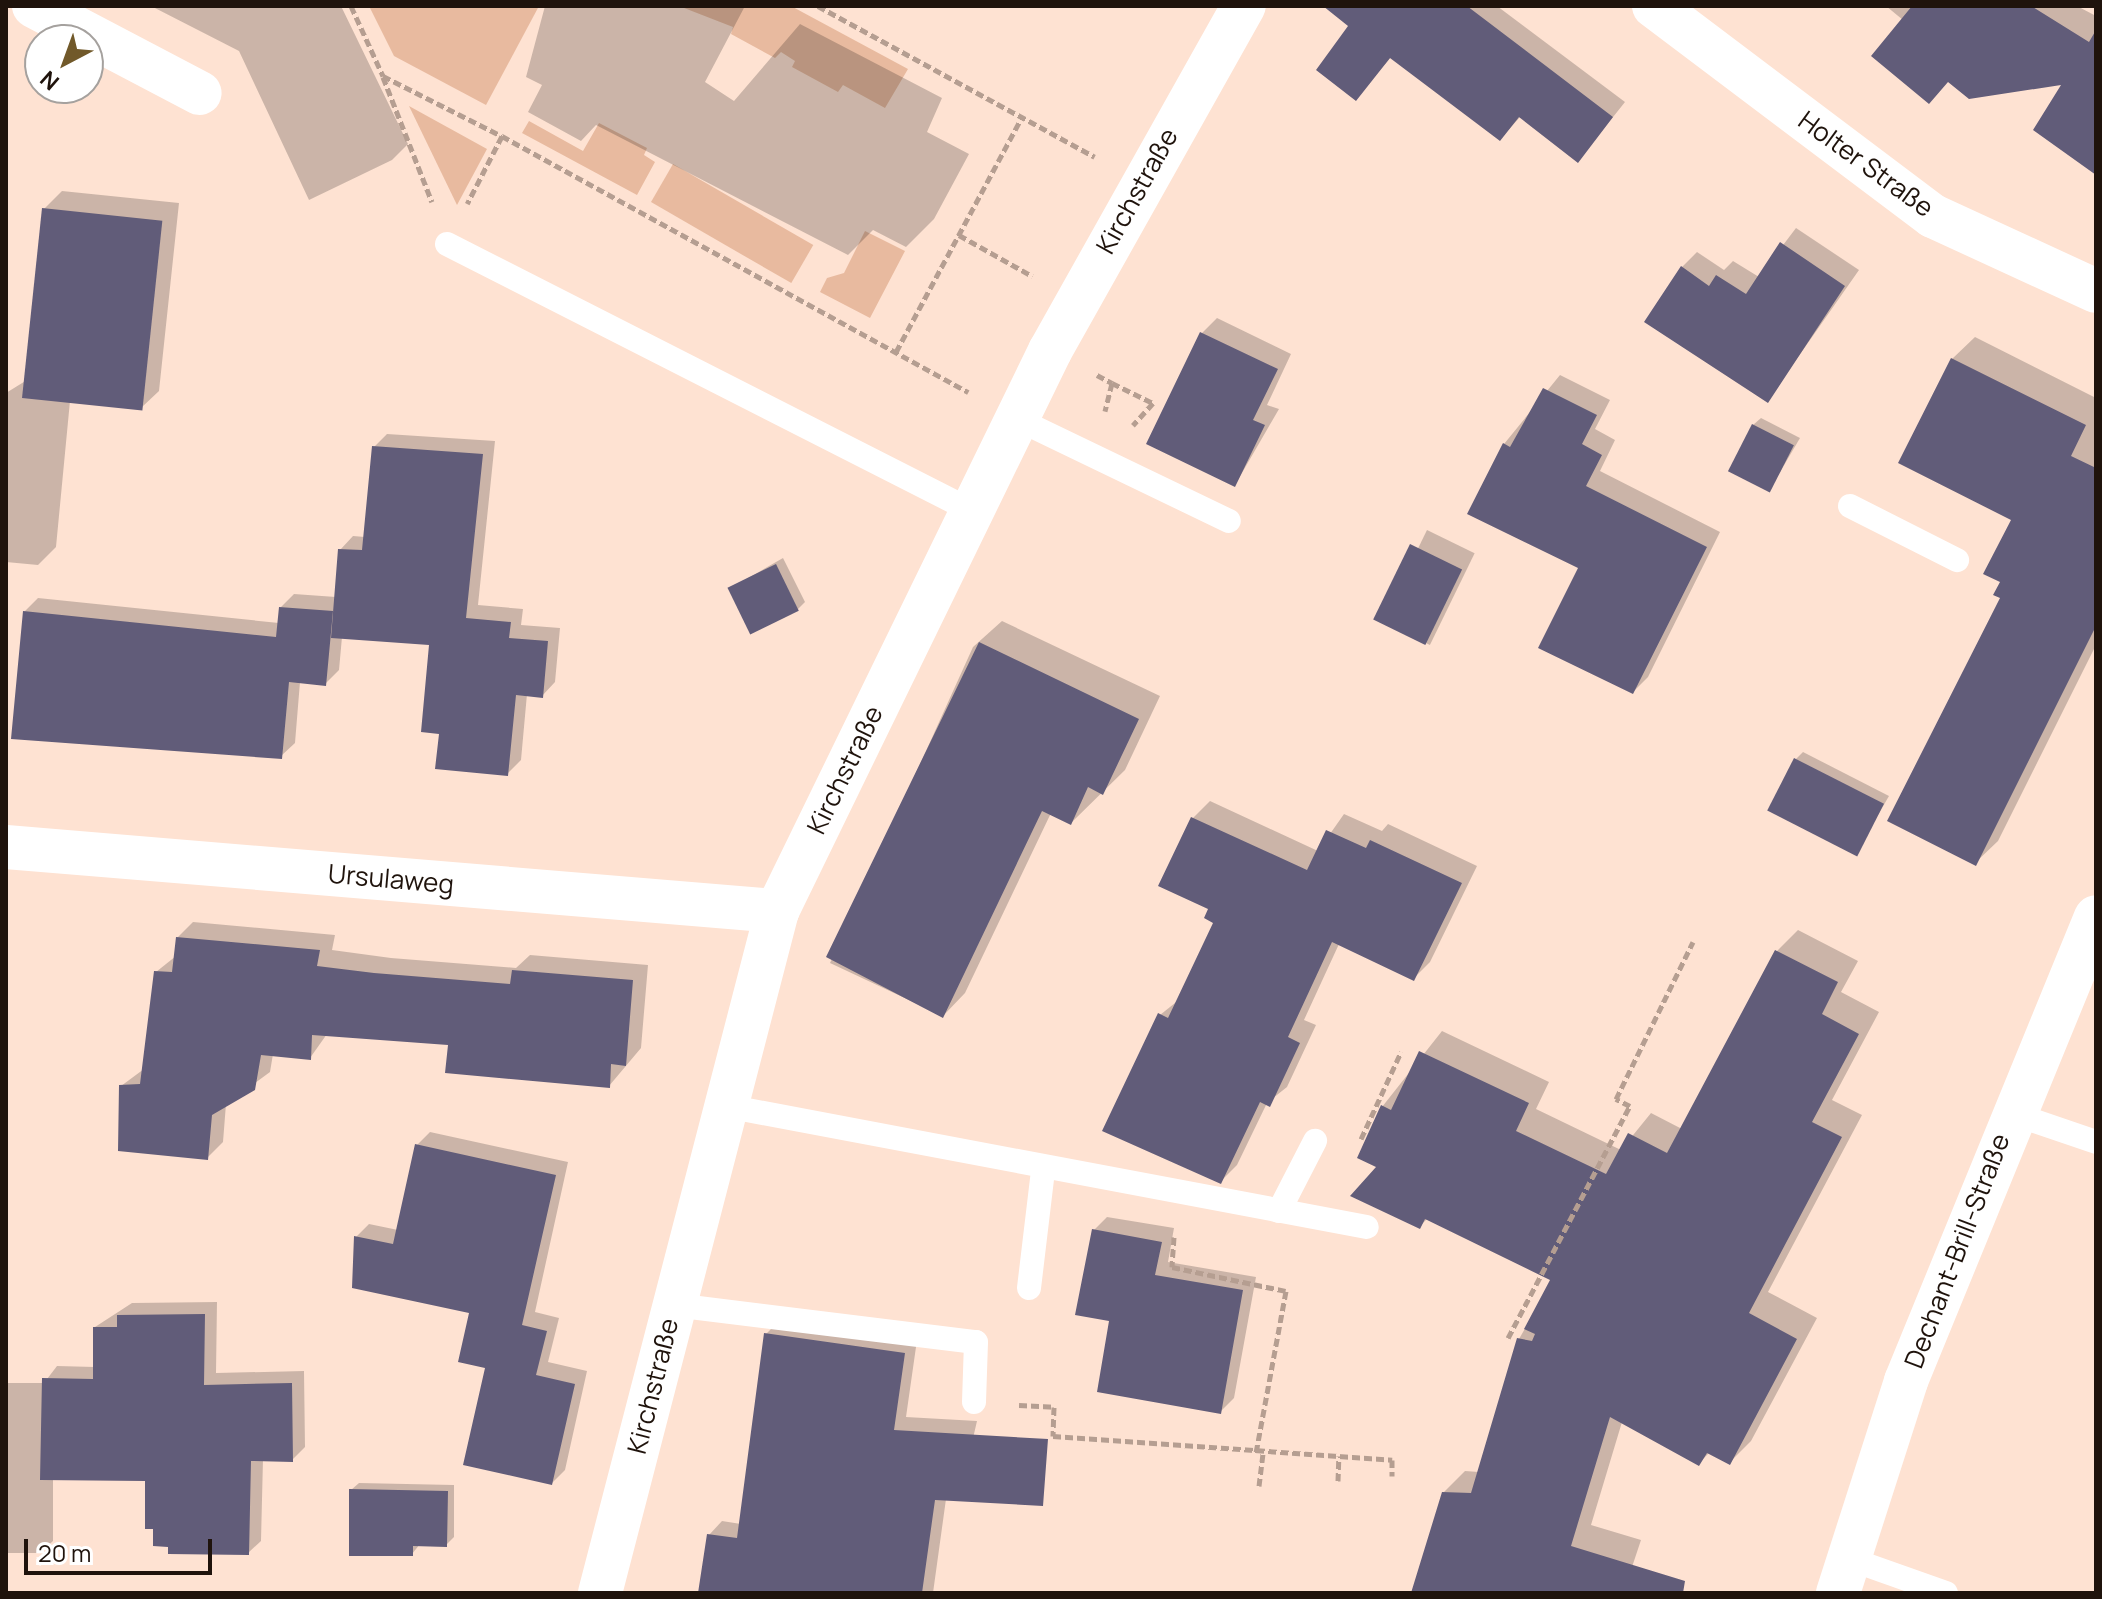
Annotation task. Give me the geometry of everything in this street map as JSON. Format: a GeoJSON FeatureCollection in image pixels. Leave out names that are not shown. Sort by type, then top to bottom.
{"type":"FeatureCollection","features":[{"type":"Feature","properties":{"kind":"street"},"geometry":{"type":"LineString","coordinates":[[34,6],[200,93]]}},
{"type":"Feature","properties":{"kind":"street","name":"Kirchstraße"},"geometry":{"type":"LineString","coordinates":[[600,1593],[777,911],[1050,351],[1140,182],[1244,6]]}},
{"type":"Feature","properties":{"kind":"street","name":"Holter Straße"},"geometry":{"type":"LineString","coordinates":[[1654,6],[1933,216],[2096,291]]}},
{"type":"Feature","properties":{"kind":"street","name":"Ursulaweg"},"geometry":{"type":"LineString","coordinates":[[6,847],[777,911]]}},
{"type":"Feature","properties":{"kind":"street","name":"Dechant-Brill-Straße"},"geometry":{"type":"LineString","coordinates":[[1843,1576],[1906,1381],[2011,1113],[2096,917]]}},
{"type":"Feature","properties":{"kind":"lane"},"geometry":{"type":"LineString","coordinates":[[447,244],[972,511]]}},
{"type":"Feature","properties":{"kind":"lane"},"geometry":{"type":"LineString","coordinates":[[1017,419],[1229,521]]}},
{"type":"Feature","properties":{"kind":"lane"},"geometry":{"type":"LineString","coordinates":[[1850,506],[1957,560]]}},
{"type":"Feature","properties":{"kind":"lane"},"geometry":{"type":"LineString","coordinates":[[726,1106],[1043,1170],[1367,1227]]}},
{"type":"Feature","properties":{"kind":"lane"},"geometry":{"type":"LineString","coordinates":[[2011,1113],[2096,1142]]}},
{"type":"Feature","properties":{"kind":"lane"},"geometry":{"type":"LineString","coordinates":[[1279,1211],[1315,1141]]}},
{"type":"Feature","properties":{"kind":"lane"},"geometry":{"type":"LineString","coordinates":[[1029,1288],[1043,1170]]}},
{"type":"Feature","properties":{"kind":"lane"},"geometry":{"type":"LineString","coordinates":[[674,1305],[976,1342],[974,1402]]}},
{"type":"Feature","properties":{"kind":"lane"},"geometry":{"type":"LineString","coordinates":[[1843,1576],[1946,1593]]}},
{"type":"Feature","properties":{"kind":"path"},"geometry":{"type":"LineString","coordinates":[[351,6],[383,76],[426,185]]}},
{"type":"Feature","properties":{"kind":"path"},"geometry":{"type":"LineString","coordinates":[[818,6],[1140,182]]}},
{"type":"Feature","properties":{"kind":"path"},"geometry":{"type":"LineString","coordinates":[[383,76],[502,136],[1017,419]]}},
{"type":"Feature","properties":{"kind":"path"},"geometry":{"type":"LineString","coordinates":[[896,352],[1022,117]]}},
{"type":"Feature","properties":{"kind":"path"},"geometry":{"type":"LineString","coordinates":[[447,244],[502,136]]}},
{"type":"Feature","properties":{"kind":"path"},"geometry":{"type":"LineString","coordinates":[[959,235],[1077,301]]}},
{"type":"Feature","properties":{"kind":"path"},"geometry":{"type":"LineString","coordinates":[[1050,351],[1153,403],[1140,421],[1120,424]]}},
{"type":"Feature","properties":{"kind":"path"},"geometry":{"type":"LineString","coordinates":[[1112,383],[1105,410],[1112,421]]}},
{"type":"Feature","properties":{"kind":"path"},"geometry":{"type":"LineString","coordinates":[[1508,1338],[1630,1106],[1616,1099],[1693,942]]}},
{"type":"Feature","properties":{"kind":"path"},"geometry":{"type":"LineString","coordinates":[[1177,1194],[1172,1267],[1286,1291],[1260,1452],[1259,1486]]}},
{"type":"Feature","properties":{"kind":"path"},"geometry":{"type":"LineString","coordinates":[[974,1402],[1054,1407],[1053,1436],[1392,1460],[1392,1476]]}},
{"type":"Feature","properties":{"kind":"path"},"geometry":{"type":"LineString","coordinates":[[1338,1481],[1339,1456]]}},
{"type":"Feature","properties":{"kind":"shaded area"},"geometry":{"type":"Polygon","coordinates":[[[369,6],[539,6],[486,105],[394,56],[369,6]]]}},
{"type":"Feature","properties":{"kind":"shaded area"},"geometry":{"type":"Polygon","coordinates":[[[679,6],[791,6],[908,69],[885,108],[843,85],[838,92],[792,67],[795,61],[781,52],[775,58],[731,34],[733,27],[679,6]]]}},
{"type":"Feature","properties":{"kind":"shaded area"},"geometry":{"type":"Polygon","coordinates":[[[409,106],[487,149],[457,205],[409,106]]]}},
{"type":"Feature","properties":{"kind":"shaded area"},"geometry":{"type":"Polygon","coordinates":[[[529,121],[583,151],[599,123],[647,148],[644,155],[655,162],[637,195],[522,133],[529,121]]]}},
{"type":"Feature","properties":{"kind":"shaded area"},"geometry":{"type":"Polygon","coordinates":[[[673,164],[813,245],[791,283],[651,202],[673,164]]]}},
{"type":"Feature","properties":{"kind":"shaded area"},"geometry":{"type":"Polygon","coordinates":[[[865,231],[905,251],[870,318],[820,292],[827,278],[844,273],[865,231]]]}},
{"type":"Feature","properties":{"kind":"building"},"geometry":{"type":"Polygon","coordinates":[[[1323,6],[1467,6],[1613,117],[1578,163],[1519,117],[1500,141],[1390,58],[1356,101],[1316,70],[1348,26],[1323,6]]]}},
{"type":"Feature","properties":{"kind":"building"},"geometry":{"type":"Polygon","coordinates":[[[1912,6],[2031,6],[2089,42],[2096,30],[2096,175],[2033,130],[2061,85],[1969,99],[1948,82],[1929,104],[1871,56],[1912,6]]]}},
{"type":"Feature","properties":{"kind":"building"},"geometry":{"type":"Polygon","coordinates":[[[42,208],[162,221],[142,411],[22,398],[42,208]]]}},
{"type":"Feature","properties":{"kind":"building"},"geometry":{"type":"Polygon","coordinates":[[[1780,242],[1845,286],[1768,403],[1644,322],[1681,266],[1709,286],[1716,275],[1746,294],[1780,242]]]}},
{"type":"Feature","properties":{"kind":"building"},"geometry":{"type":"Polygon","coordinates":[[[1200,332],[1278,369],[1253,420],[1265,425],[1235,487],[1146,444],[1200,332]]]}},
{"type":"Feature","properties":{"kind":"building"},"geometry":{"type":"Polygon","coordinates":[[[1951,358],[2086,425],[2071,456],[2096,468],[2096,626],[1976,866],[1887,821],[2000,598],[1993,595],[2000,582],[1983,574],[2011,520],[1898,463],[1951,358]]]}},
{"type":"Feature","properties":{"kind":"building"},"geometry":{"type":"Polygon","coordinates":[[[1543,388],[1597,415],[1582,444],[1602,455],[1586,486],[1707,547],[1633,694],[1538,648],[1578,568],[1467,514],[1503,443],[1510,447],[1543,388]]]}},
{"type":"Feature","properties":{"kind":"building"},"geometry":{"type":"Polygon","coordinates":[[[1752,424],[1794,445],[1770,493],[1728,471],[1752,424]]]}},
{"type":"Feature","properties":{"kind":"building"},"geometry":{"type":"Polygon","coordinates":[[[372,446],[483,454],[466,618],[511,622],[509,638],[548,641],[543,698],[516,695],[508,776],[435,769],[439,734],[421,732],[429,645],[331,638],[338,549],[362,550],[372,446]]]}},
{"type":"Feature","properties":{"kind":"building"},"geometry":{"type":"Polygon","coordinates":[[[1410,544],[1462,569],[1425,645],[1373,619],[1410,544]]]}},
{"type":"Feature","properties":{"kind":"building"},"geometry":{"type":"Polygon","coordinates":[[[776,564],[799,611],[750,634],[727,588],[776,564]]]}},
{"type":"Feature","properties":{"kind":"building"},"geometry":{"type":"Polygon","coordinates":[[[279,607],[333,611],[326,686],[289,682],[282,759],[11,739],[23,611],[276,637],[279,607]]]}},
{"type":"Feature","properties":{"kind":"building"},"geometry":{"type":"Polygon","coordinates":[[[979,642],[1139,719],[1103,795],[1088,787],[1071,825],[1042,811],[943,1018],[826,957],[979,642]]]}},
{"type":"Feature","properties":{"kind":"building"},"geometry":{"type":"Polygon","coordinates":[[[1794,758],[1884,804],[1857,856],[1767,811],[1794,758]]]}},
{"type":"Feature","properties":{"kind":"building"},"geometry":{"type":"Polygon","coordinates":[[[1191,817],[1307,870],[1326,830],[1366,848],[1370,840],[1462,883],[1414,981],[1332,942],[1288,1037],[1300,1043],[1270,1107],[1260,1102],[1221,1184],[1102,1131],[1158,1013],[1168,1018],[1213,923],[1204,918],[1208,909],[1158,886],[1191,817]]]}},
{"type":"Feature","properties":{"kind":"building"},"geometry":{"type":"Polygon","coordinates":[[[176,937],[320,950],[317,966],[374,973],[510,984],[512,970],[633,980],[626,1066],[611,1064],[610,1088],[445,1073],[448,1045],[312,1035],[311,1060],[261,1055],[255,1090],[212,1115],[208,1160],[118,1151],[119,1085],[140,1084],[154,971],[172,972],[176,937]]]}},
{"type":"Feature","properties":{"kind":"building"},"geometry":{"type":"Polygon","coordinates":[[[1775,950],[1838,982],[1822,1014],[1859,1034],[1812,1122],[1842,1137],[1749,1313],[1797,1339],[1730,1465],[1707,1453],[1699,1466],[1610,1417],[1571,1546],[1685,1581],[1683,1593],[1411,1593],[1442,1492],[1471,1493],[1517,1338],[1532,1341],[1535,1334],[1524,1329],[1550,1280],[1425,1219],[1420,1229],[1350,1196],[1376,1167],[1357,1158],[1381,1105],[1391,1110],[1419,1051],[1529,1103],[1516,1131],[1606,1174],[1628,1133],[1667,1153],[1775,950]]]}},
{"type":"Feature","properties":{"kind":"building"},"geometry":{"type":"Polygon","coordinates":[[[415,1144],[556,1175],[522,1325],[547,1331],[536,1375],[575,1384],[552,1485],[463,1465],[485,1368],[458,1362],[469,1313],[352,1288],[354,1236],[393,1244],[415,1144]]]}},
{"type":"Feature","properties":{"kind":"building"},"geometry":{"type":"Polygon","coordinates":[[[1092,1229],[1162,1242],[1155,1275],[1243,1290],[1221,1414],[1097,1392],[1109,1321],[1075,1315],[1092,1229]]]}},
{"type":"Feature","properties":{"kind":"building"},"geometry":{"type":"Polygon","coordinates":[[[205,1314],[204,1385],[292,1383],[293,1462],[251,1461],[249,1555],[168,1554],[168,1547],[153,1546],[153,1529],[145,1529],[145,1481],[40,1480],[42,1378],[93,1379],[93,1327],[117,1327],[117,1315],[205,1314]]]}},
{"type":"Feature","properties":{"kind":"building"},"geometry":{"type":"Polygon","coordinates":[[[764,1333],[905,1353],[894,1430],[1048,1439],[1043,1506],[935,1500],[922,1593],[698,1593],[707,1534],[737,1538],[764,1333]]]}},
{"type":"Feature","properties":{"kind":"building"},"geometry":{"type":"Polygon","coordinates":[[[349,1489],[448,1491],[447,1547],[413,1546],[413,1556],[349,1556],[349,1489]]]}}]}
